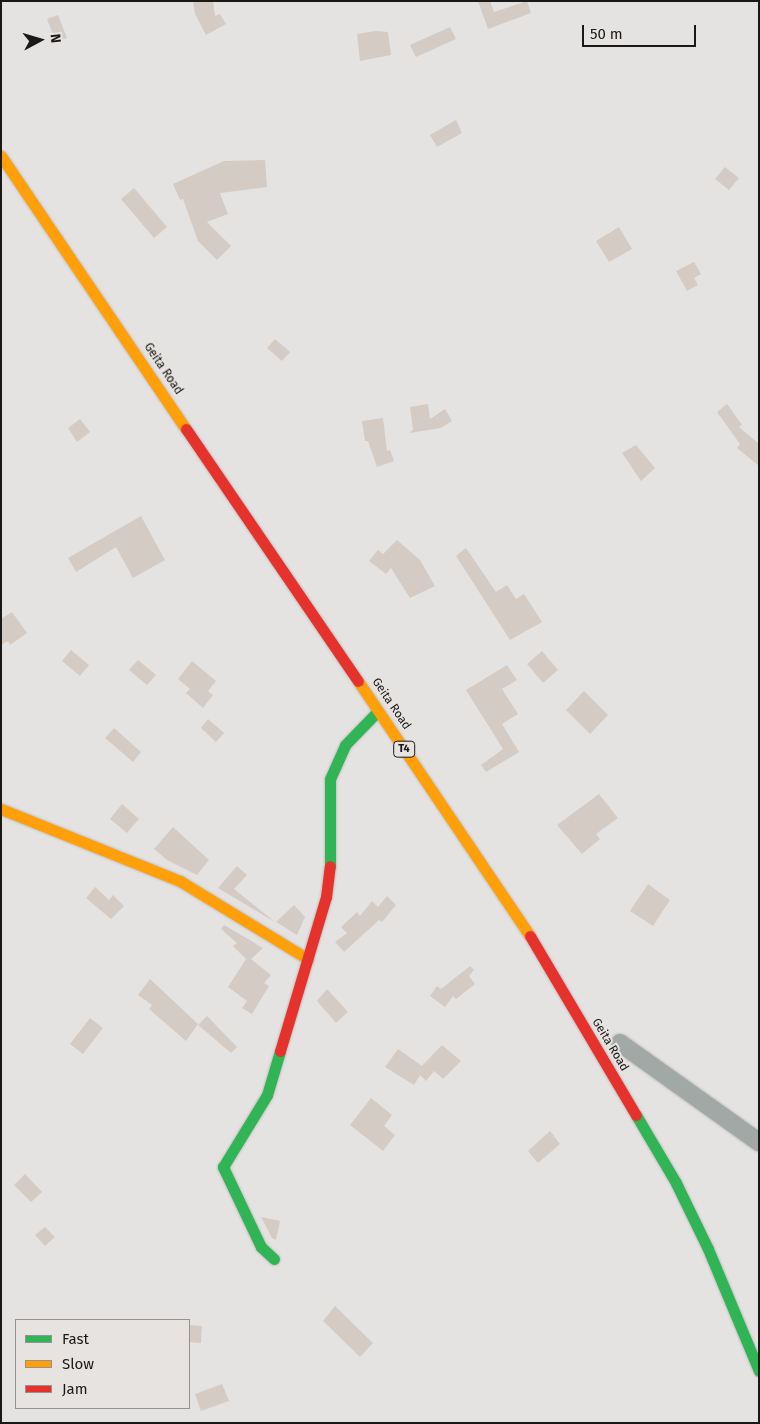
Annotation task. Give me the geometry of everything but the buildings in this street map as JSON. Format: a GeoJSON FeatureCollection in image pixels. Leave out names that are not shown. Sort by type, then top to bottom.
{"type":"FeatureCollection","features":[{"type":"Feature","properties":{"kind":"main road","name":"Geita Road"},"geometry":{"type":"LineString","coordinates":[[1,156],[522,924],[676,1183],[708,1249],[759,1371]]}},
{"type":"Feature","properties":{"kind":"main road"},"geometry":{"type":"LineString","coordinates":[[274,1260],[261,1247],[245,1218],[223,1166],[267,1095],[326,898],[331,859],[330,779],[345,745],[378,711]]}},
{"type":"Feature","properties":{"kind":"main road"},"geometry":{"type":"LineString","coordinates":[[1,809],[180,881],[308,959]]}},
{"type":"Feature","properties":{"kind":"street"},"geometry":{"type":"LineString","coordinates":[[620,1043],[759,1142]]}},
{"type":"Feature","properties":{"kind":"street"},"geometry":{"type":"LineString","coordinates":[[751,1352],[759,1331]]}},
{"type":"Feature","properties":{"kind":"traffic: fast"},"geometry":{"type":"LineString","coordinates":[[330,866],[330,779],[345,745],[378,711]]}},
{"type":"Feature","properties":{"kind":"traffic: fast"},"geometry":{"type":"LineString","coordinates":[[274,1259],[261,1247],[223,1167],[267,1095],[280,1051]]}},
{"type":"Feature","properties":{"kind":"traffic: fast"},"geometry":{"type":"LineString","coordinates":[[636,1115],[676,1183],[708,1249],[759,1371]]}},
{"type":"Feature","properties":{"kind":"traffic: slow"},"geometry":{"type":"LineString","coordinates":[[1,156],[186,429]]}},
{"type":"Feature","properties":{"kind":"traffic: slow"},"geometry":{"type":"LineString","coordinates":[[358,681],[530,936]]}},
{"type":"Feature","properties":{"kind":"traffic: slow"},"geometry":{"type":"LineString","coordinates":[[1,809],[180,881],[308,959]]}},
{"type":"Feature","properties":{"kind":"traffic: jam"},"geometry":{"type":"LineString","coordinates":[[186,429],[358,681]]}},
{"type":"Feature","properties":{"kind":"traffic: jam"},"geometry":{"type":"LineString","coordinates":[[280,1051],[326,897],[330,866]]}},
{"type":"Feature","properties":{"kind":"traffic: jam"},"geometry":{"type":"LineString","coordinates":[[530,936],[636,1115]]}}]}
